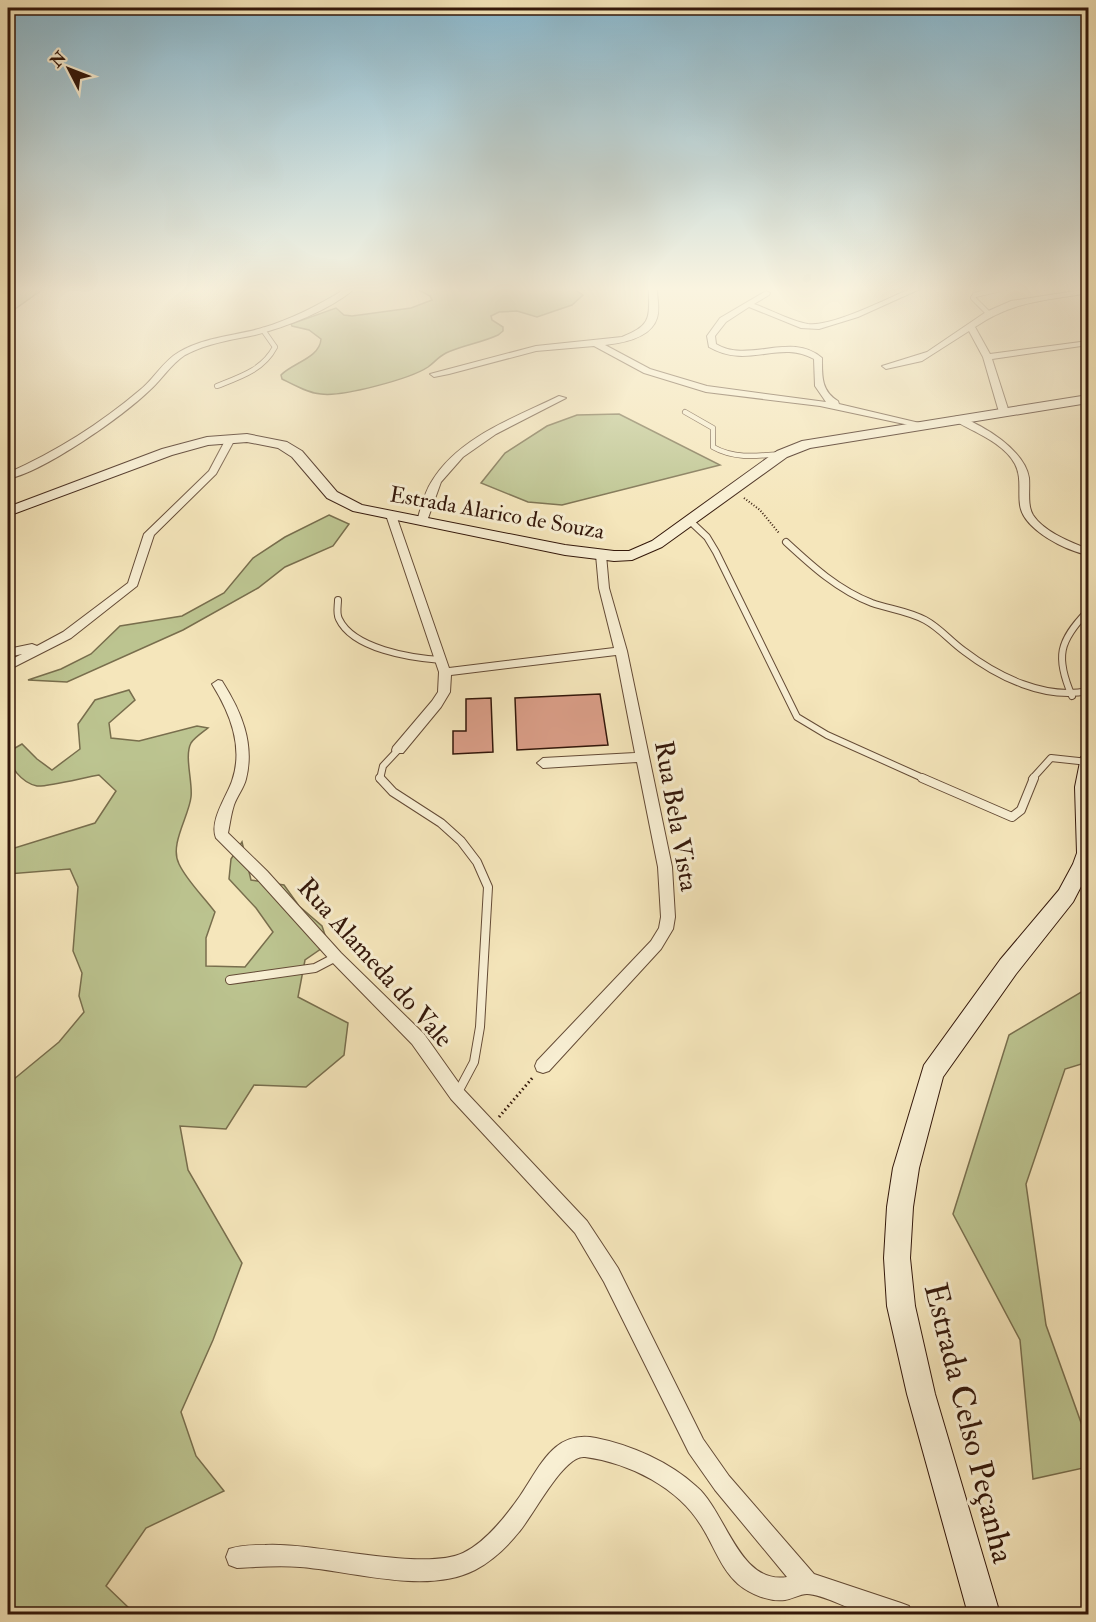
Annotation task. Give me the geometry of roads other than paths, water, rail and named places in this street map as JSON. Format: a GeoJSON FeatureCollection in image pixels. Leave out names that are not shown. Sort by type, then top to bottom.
{"type":"FeatureCollection","features":[{"type":"Feature","properties":{"kind":"main road","name":"Estrada Alarico de Souza"},"geometry":{"type":"LineString","coordinates":[[8,513],[167,452],[207,441],[266,440],[282,445],[297,454],[332,495],[358,508],[522,542],[601,555],[632,555],[648,550],[782,454],[807,444],[1089,399]]}},
{"type":"Feature","properties":{"kind":"main road","name":"Estrada Celso Peçanha"},"geometry":{"type":"LineString","coordinates":[[984,1614],[921,1394],[901,1306],[897,1258],[900,1207],[906,1168],[932,1073],[1008,967],[1060,904],[1083,864],[1087,845],[1085,787],[1089,762]]}},
{"type":"Feature","properties":{"kind":"street"},"geometry":{"type":"LineString","coordinates":[[8,476],[62,450],[144,391],[167,365]]}},
{"type":"Feature","properties":{"kind":"street"},"geometry":{"type":"LineString","coordinates":[[434,374],[472,365]]}},
{"type":"Feature","properties":{"kind":"street"},"geometry":{"type":"LineString","coordinates":[[635,365],[694,387],[738,395],[820,403],[923,425]]}},
{"type":"Feature","properties":{"kind":"street"},"geometry":{"type":"LineString","coordinates":[[818,365],[818,390],[825,398],[860,411]]}},
{"type":"Feature","properties":{"kind":"street"},"geometry":{"type":"LineString","coordinates":[[886,366],[892,365]]}},
{"type":"Feature","properties":{"kind":"street"},"geometry":{"type":"LineString","coordinates":[[989,365],[1004,412]]}},
{"type":"Feature","properties":{"kind":"street"},"geometry":{"type":"LineString","coordinates":[[422,521],[436,482],[458,456],[494,433],[562,398]]}},
{"type":"Feature","properties":{"kind":"street"},"geometry":{"type":"LineString","coordinates":[[958,419],[996,441],[1017,459],[1022,470],[1025,510],[1032,520],[1059,539],[1089,552]]}},
{"type":"Feature","properties":{"kind":"street"},"geometry":{"type":"LineString","coordinates":[[8,666],[67,635],[133,584],[149,534],[202,485],[213,472],[230,439]]}},
{"type":"Feature","properties":{"kind":"street"},"geometry":{"type":"LineString","coordinates":[[391,515],[443,666],[444,692],[437,704],[398,750]]}},
{"type":"Feature","properties":{"kind":"street","name":"Rua Bela Vista"},"geometry":{"type":"LineString","coordinates":[[543,1066],[656,945],[666,929],[669,902],[665,867],[621,651],[604,588],[601,555]]}},
{"type":"Feature","properties":{"kind":"street"},"geometry":{"type":"LineString","coordinates":[[8,653],[50,645]]}},
{"type":"Feature","properties":{"kind":"street"},"geometry":{"type":"LineString","coordinates":[[443,666],[621,651]]}},
{"type":"Feature","properties":{"kind":"street","name":"Rua Alameda do Vale"},"geometry":{"type":"LineString","coordinates":[[218,684],[231,703],[240,725],[244,750],[239,781],[227,807],[221,834],[262,875],[336,957],[418,1039],[457,1094],[581,1227],[611,1275],[696,1446],[722,1483],[807,1583]]}},
{"type":"Feature","properties":{"kind":"street"},"geometry":{"type":"LineString","coordinates":[[543,763],[641,757]]}},
{"type":"Feature","properties":{"kind":"street"},"geometry":{"type":"LineString","coordinates":[[237,1557],[298,1555],[405,1568],[446,1569],[464,1564],[479,1555],[508,1527],[532,1498],[561,1455],[571,1448],[581,1446],[630,1460],[662,1476],[691,1495],[716,1528],[729,1556],[744,1574],[761,1586],[778,1590],[807,1583],[901,1614]]}},
{"type":"Feature","properties":{"kind":"lane"},"geometry":{"type":"LineString","coordinates":[[217,386],[243,375],[259,365]]}},
{"type":"Feature","properties":{"kind":"lane"},"geometry":{"type":"LineString","coordinates":[[685,412],[713,428],[713,447],[719,452],[739,456],[782,454]]}},
{"type":"Feature","properties":{"kind":"lane"},"geometry":{"type":"LineString","coordinates":[[690,521],[707,537],[716,552],[797,717],[827,735],[1012,818],[1021,810],[1032,780],[1051,758],[1089,762]]}},
{"type":"Feature","properties":{"kind":"lane"},"geometry":{"type":"LineString","coordinates":[[786,542],[806,562],[841,588],[874,603],[915,615],[929,622],[964,651],[1002,674],[1056,693],[1072,696],[1089,691]]}},
{"type":"Feature","properties":{"kind":"lane"},"geometry":{"type":"LineString","coordinates":[[338,600],[338,616],[342,625],[353,634],[391,652],[443,666]]}},
{"type":"Feature","properties":{"kind":"lane"},"geometry":{"type":"LineString","coordinates":[[1072,696],[1060,672],[1059,660],[1064,642],[1072,627],[1089,611]]}},
{"type":"Feature","properties":{"kind":"lane"},"geometry":{"type":"LineString","coordinates":[[398,750],[382,766],[380,780],[392,793],[418,808],[456,836],[484,870],[488,887],[480,1027],[474,1062],[457,1094]]}},
{"type":"Feature","properties":{"kind":"lane"},"geometry":{"type":"LineString","coordinates":[[230,980],[315,968],[336,957]]}}]}
